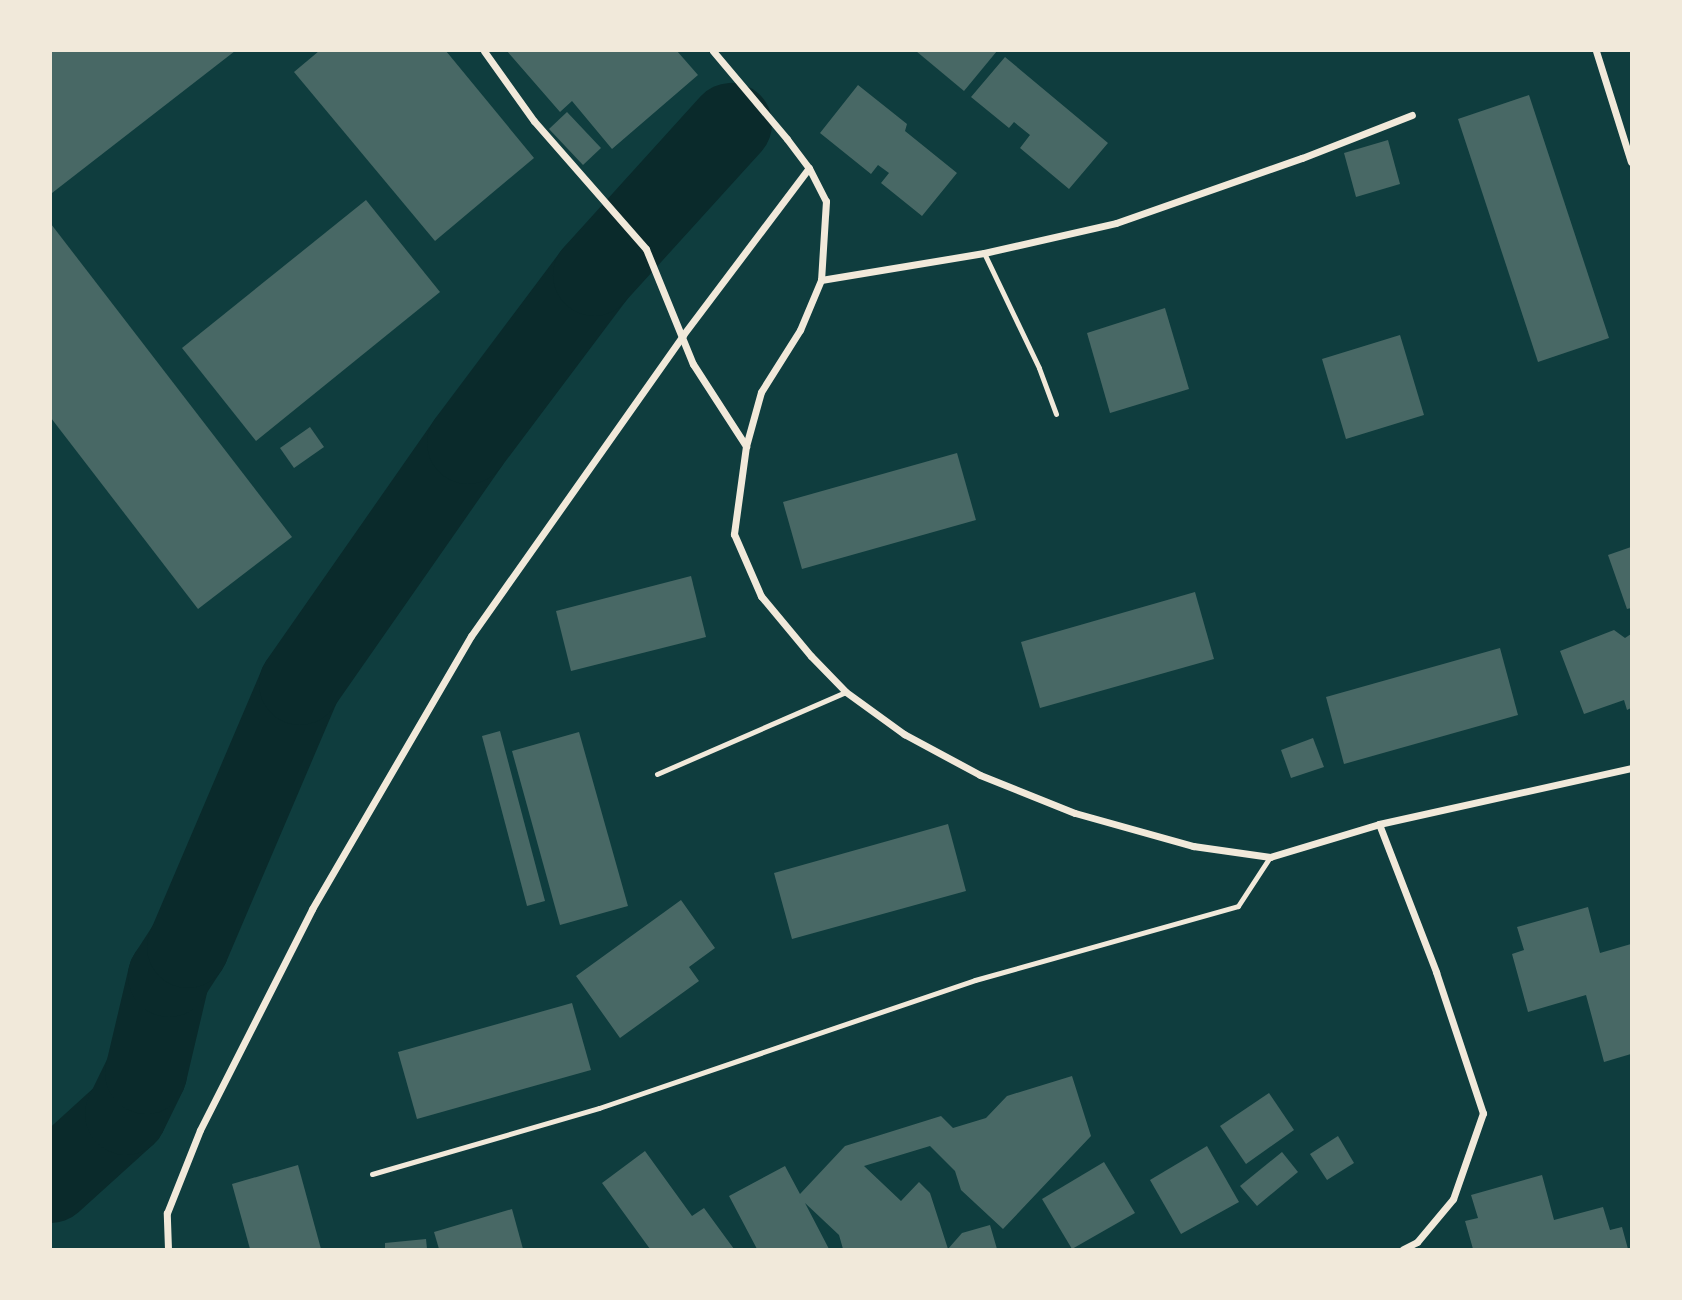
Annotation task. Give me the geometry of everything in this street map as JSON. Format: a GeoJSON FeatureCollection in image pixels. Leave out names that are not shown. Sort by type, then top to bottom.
{"type":"FeatureCollection","features":[{"type":"Feature","properties":{"kind":"street"},"geometry":{"type":"LineString","coordinates":[[484,51],[534,121],[646,249],[693,364],[746,446]]}},
{"type":"Feature","properties":{"kind":"street"},"geometry":{"type":"LineString","coordinates":[[713,51],[787,138],[809,169],[826,201],[821,280],[800,330],[761,392],[746,446],[734,534],[761,596],[811,656],[846,692],[904,734],[980,775],[1075,813],[1192,846],[1270,857],[1379,824],[1631,768]]}},
{"type":"Feature","properties":{"kind":"street"},"geometry":{"type":"LineString","coordinates":[[1596,51],[1631,162]]}},
{"type":"Feature","properties":{"kind":"street"},"geometry":{"type":"LineString","coordinates":[[821,280],[984,253],[1116,223],[1301,158],[1412,115]]}},
{"type":"Feature","properties":{"kind":"street"},"geometry":{"type":"LineString","coordinates":[[168,1249],[167,1213],[200,1130],[312,909],[471,636],[683,335],[809,169]]}},
{"type":"Feature","properties":{"kind":"street"},"geometry":{"type":"LineString","coordinates":[[1379,824],[1436,972],[1483,1113],[1453,1199],[1418,1242],[1403,1249]]}},
{"type":"Feature","properties":{"kind":"lane"},"geometry":{"type":"LineString","coordinates":[[984,253],[1039,368],[1056,414]]}},
{"type":"Feature","properties":{"kind":"lane"},"geometry":{"type":"LineString","coordinates":[[657,774],[846,692]]}},
{"type":"Feature","properties":{"kind":"lane"},"geometry":{"type":"LineString","coordinates":[[372,1174],[599,1108],[975,980],[1238,906],[1270,857]]}},
{"type":"Feature","properties":{"kind":"building"},"geometry":{"type":"Polygon","coordinates":[[[51,51],[235,51],[52,193],[51,51]]]}},
{"type":"Feature","properties":{"kind":"building"},"geometry":{"type":"Polygon","coordinates":[[[319,51],[446,51],[534,158],[435,241],[294,72],[319,51]]]}},
{"type":"Feature","properties":{"kind":"building"},"geometry":{"type":"Polygon","coordinates":[[[507,51],[677,51],[698,75],[612,149],[572,101],[560,112],[507,51]]]}},
{"type":"Feature","properties":{"kind":"building"},"geometry":{"type":"Polygon","coordinates":[[[916,51],[997,51],[964,91],[916,51]]]}},
{"type":"Feature","properties":{"kind":"building"},"geometry":{"type":"Polygon","coordinates":[[[1005,57],[1108,143],[1069,189],[1020,148],[1030,135],[1014,122],[1009,128],[971,97],[1005,57]]]}},
{"type":"Feature","properties":{"kind":"building"},"geometry":{"type":"Polygon","coordinates":[[[858,85],[907,124],[905,131],[957,173],[922,216],[881,183],[889,173],[878,165],[871,174],[820,133],[858,85]]]}},
{"type":"Feature","properties":{"kind":"building"},"geometry":{"type":"Polygon","coordinates":[[[1529,95],[1609,338],[1538,362],[1458,119],[1529,95]]]}},
{"type":"Feature","properties":{"kind":"building"},"geometry":{"type":"Polygon","coordinates":[[[567,112],[601,148],[583,165],[549,129],[567,112]]]}},
{"type":"Feature","properties":{"kind":"building"},"geometry":{"type":"Polygon","coordinates":[[[1388,140],[1400,184],[1356,197],[1344,153],[1388,140]]]}},
{"type":"Feature","properties":{"kind":"building"},"geometry":{"type":"Polygon","coordinates":[[[366,200],[440,292],[256,441],[182,348],[366,200]]]}},
{"type":"Feature","properties":{"kind":"building"},"geometry":{"type":"Polygon","coordinates":[[[51,224],[292,537],[198,609],[51,418],[51,224]]]}},
{"type":"Feature","properties":{"kind":"building"},"geometry":{"type":"Polygon","coordinates":[[[1165,308],[1189,389],[1110,413],[1087,333],[1165,308]]]}},
{"type":"Feature","properties":{"kind":"building"},"geometry":{"type":"Polygon","coordinates":[[[1400,335],[1424,415],[1346,439],[1322,359],[1400,335]]]}},
{"type":"Feature","properties":{"kind":"building"},"geometry":{"type":"Polygon","coordinates":[[[310,427],[324,447],[294,468],[280,448],[310,427]]]}},
{"type":"Feature","properties":{"kind":"building"},"geometry":{"type":"Polygon","coordinates":[[[957,453],[976,520],[802,569],[783,502],[957,453]]]}},
{"type":"Feature","properties":{"kind":"building"},"geometry":{"type":"Polygon","coordinates":[[[1631,547],[1631,608],[1627,609],[1608,555],[1631,547]]]}},
{"type":"Feature","properties":{"kind":"building"},"geometry":{"type":"Polygon","coordinates":[[[691,576],[706,637],[571,671],[556,611],[691,576]]]}},
{"type":"Feature","properties":{"kind":"building"},"geometry":{"type":"Polygon","coordinates":[[[1195,592],[1214,659],[1040,708],[1021,642],[1195,592]]]}},
{"type":"Feature","properties":{"kind":"building"},"geometry":{"type":"Polygon","coordinates":[[[1614,630],[1625,638],[1631,634],[1631,708],[1627,710],[1624,700],[1584,714],[1560,651],[1614,630]]]}},
{"type":"Feature","properties":{"kind":"building"},"geometry":{"type":"Polygon","coordinates":[[[1500,648],[1518,715],[1344,764],[1326,697],[1500,648]]]}},
{"type":"Feature","properties":{"kind":"building"},"geometry":{"type":"Polygon","coordinates":[[[500,731],[545,901],[527,906],[482,736],[500,731]]]}},
{"type":"Feature","properties":{"kind":"building"},"geometry":{"type":"Polygon","coordinates":[[[579,732],[628,906],[560,925],[512,751],[579,732]]]}},
{"type":"Feature","properties":{"kind":"building"},"geometry":{"type":"Polygon","coordinates":[[[1313,738],[1324,767],[1291,778],[1281,750],[1313,738]]]}},
{"type":"Feature","properties":{"kind":"building"},"geometry":{"type":"Polygon","coordinates":[[[948,824],[966,891],[792,939],[774,873],[948,824]]]}},
{"type":"Feature","properties":{"kind":"building"},"geometry":{"type":"Polygon","coordinates":[[[681,900],[715,948],[689,967],[699,981],[620,1038],[576,976],[681,900]]]}},
{"type":"Feature","properties":{"kind":"building"},"geometry":{"type":"Polygon","coordinates":[[[1588,907],[1600,953],[1631,944],[1631,1054],[1604,1062],[1586,995],[1528,1012],[1512,954],[1524,950],[1517,927],[1588,907]]]}},
{"type":"Feature","properties":{"kind":"building"},"geometry":{"type":"Polygon","coordinates":[[[572,1003],[591,1070],[417,1119],[398,1052],[572,1003]]]}},
{"type":"Feature","properties":{"kind":"building"},"geometry":{"type":"Polygon","coordinates":[[[1072,1076],[1091,1136],[1003,1229],[961,1190],[955,1171],[930,1146],[864,1166],[901,1201],[919,1182],[930,1193],[948,1249],[843,1249],[839,1235],[805,1203],[829,1249],[757,1249],[729,1196],[785,1166],[800,1194],[845,1146],[941,1116],[953,1128],[986,1118],[1007,1096],[1072,1076]]]}},
{"type":"Feature","properties":{"kind":"building"},"geometry":{"type":"Polygon","coordinates":[[[1269,1093],[1294,1130],[1246,1164],[1220,1126],[1269,1093]]]}},
{"type":"Feature","properties":{"kind":"building"},"geometry":{"type":"Polygon","coordinates":[[[1338,1136],[1354,1163],[1327,1180],[1310,1154],[1338,1136]]]}},
{"type":"Feature","properties":{"kind":"building"},"geometry":{"type":"Polygon","coordinates":[[[1207,1146],[1239,1202],[1181,1234],[1150,1180],[1207,1146]]]}},
{"type":"Feature","properties":{"kind":"building"},"geometry":{"type":"Polygon","coordinates":[[[645,1151],[692,1216],[704,1208],[734,1249],[650,1249],[602,1183],[645,1151]]]}},
{"type":"Feature","properties":{"kind":"building"},"geometry":{"type":"Polygon","coordinates":[[[1282,1152],[1298,1172],[1257,1206],[1240,1186],[1282,1152]]]}},
{"type":"Feature","properties":{"kind":"building"},"geometry":{"type":"Polygon","coordinates":[[[1104,1162],[1135,1213],[1072,1249],[1042,1199],[1104,1162]]]}},
{"type":"Feature","properties":{"kind":"building"},"geometry":{"type":"Polygon","coordinates":[[[298,1165],[321,1249],[250,1249],[232,1184],[298,1165]]]}},
{"type":"Feature","properties":{"kind":"building"},"geometry":{"type":"Polygon","coordinates":[[[1542,1175],[1554,1220],[1603,1207],[1610,1230],[1622,1227],[1628,1249],[1473,1249],[1465,1221],[1478,1218],[1471,1195],[1542,1175]]]}},
{"type":"Feature","properties":{"kind":"building"},"geometry":{"type":"Polygon","coordinates":[[[512,1209],[523,1249],[439,1249],[434,1232],[512,1209]]]}},
{"type":"Feature","properties":{"kind":"building"},"geometry":{"type":"Polygon","coordinates":[[[990,1225],[997,1249],[948,1249],[962,1233],[990,1225]]]}},
{"type":"Feature","properties":{"kind":"building"},"geometry":{"type":"Polygon","coordinates":[[[426,1239],[427,1249],[385,1249],[385,1243],[426,1239]]]}},
{"type":"Feature","properties":{"kind":"waterway"},"geometry":{"type":"LineString","coordinates":[[51,1182],[126,1114],[146,1073],[169,976],[188,947],[300,684],[468,443],[594,275],[731,124]]}}]}
